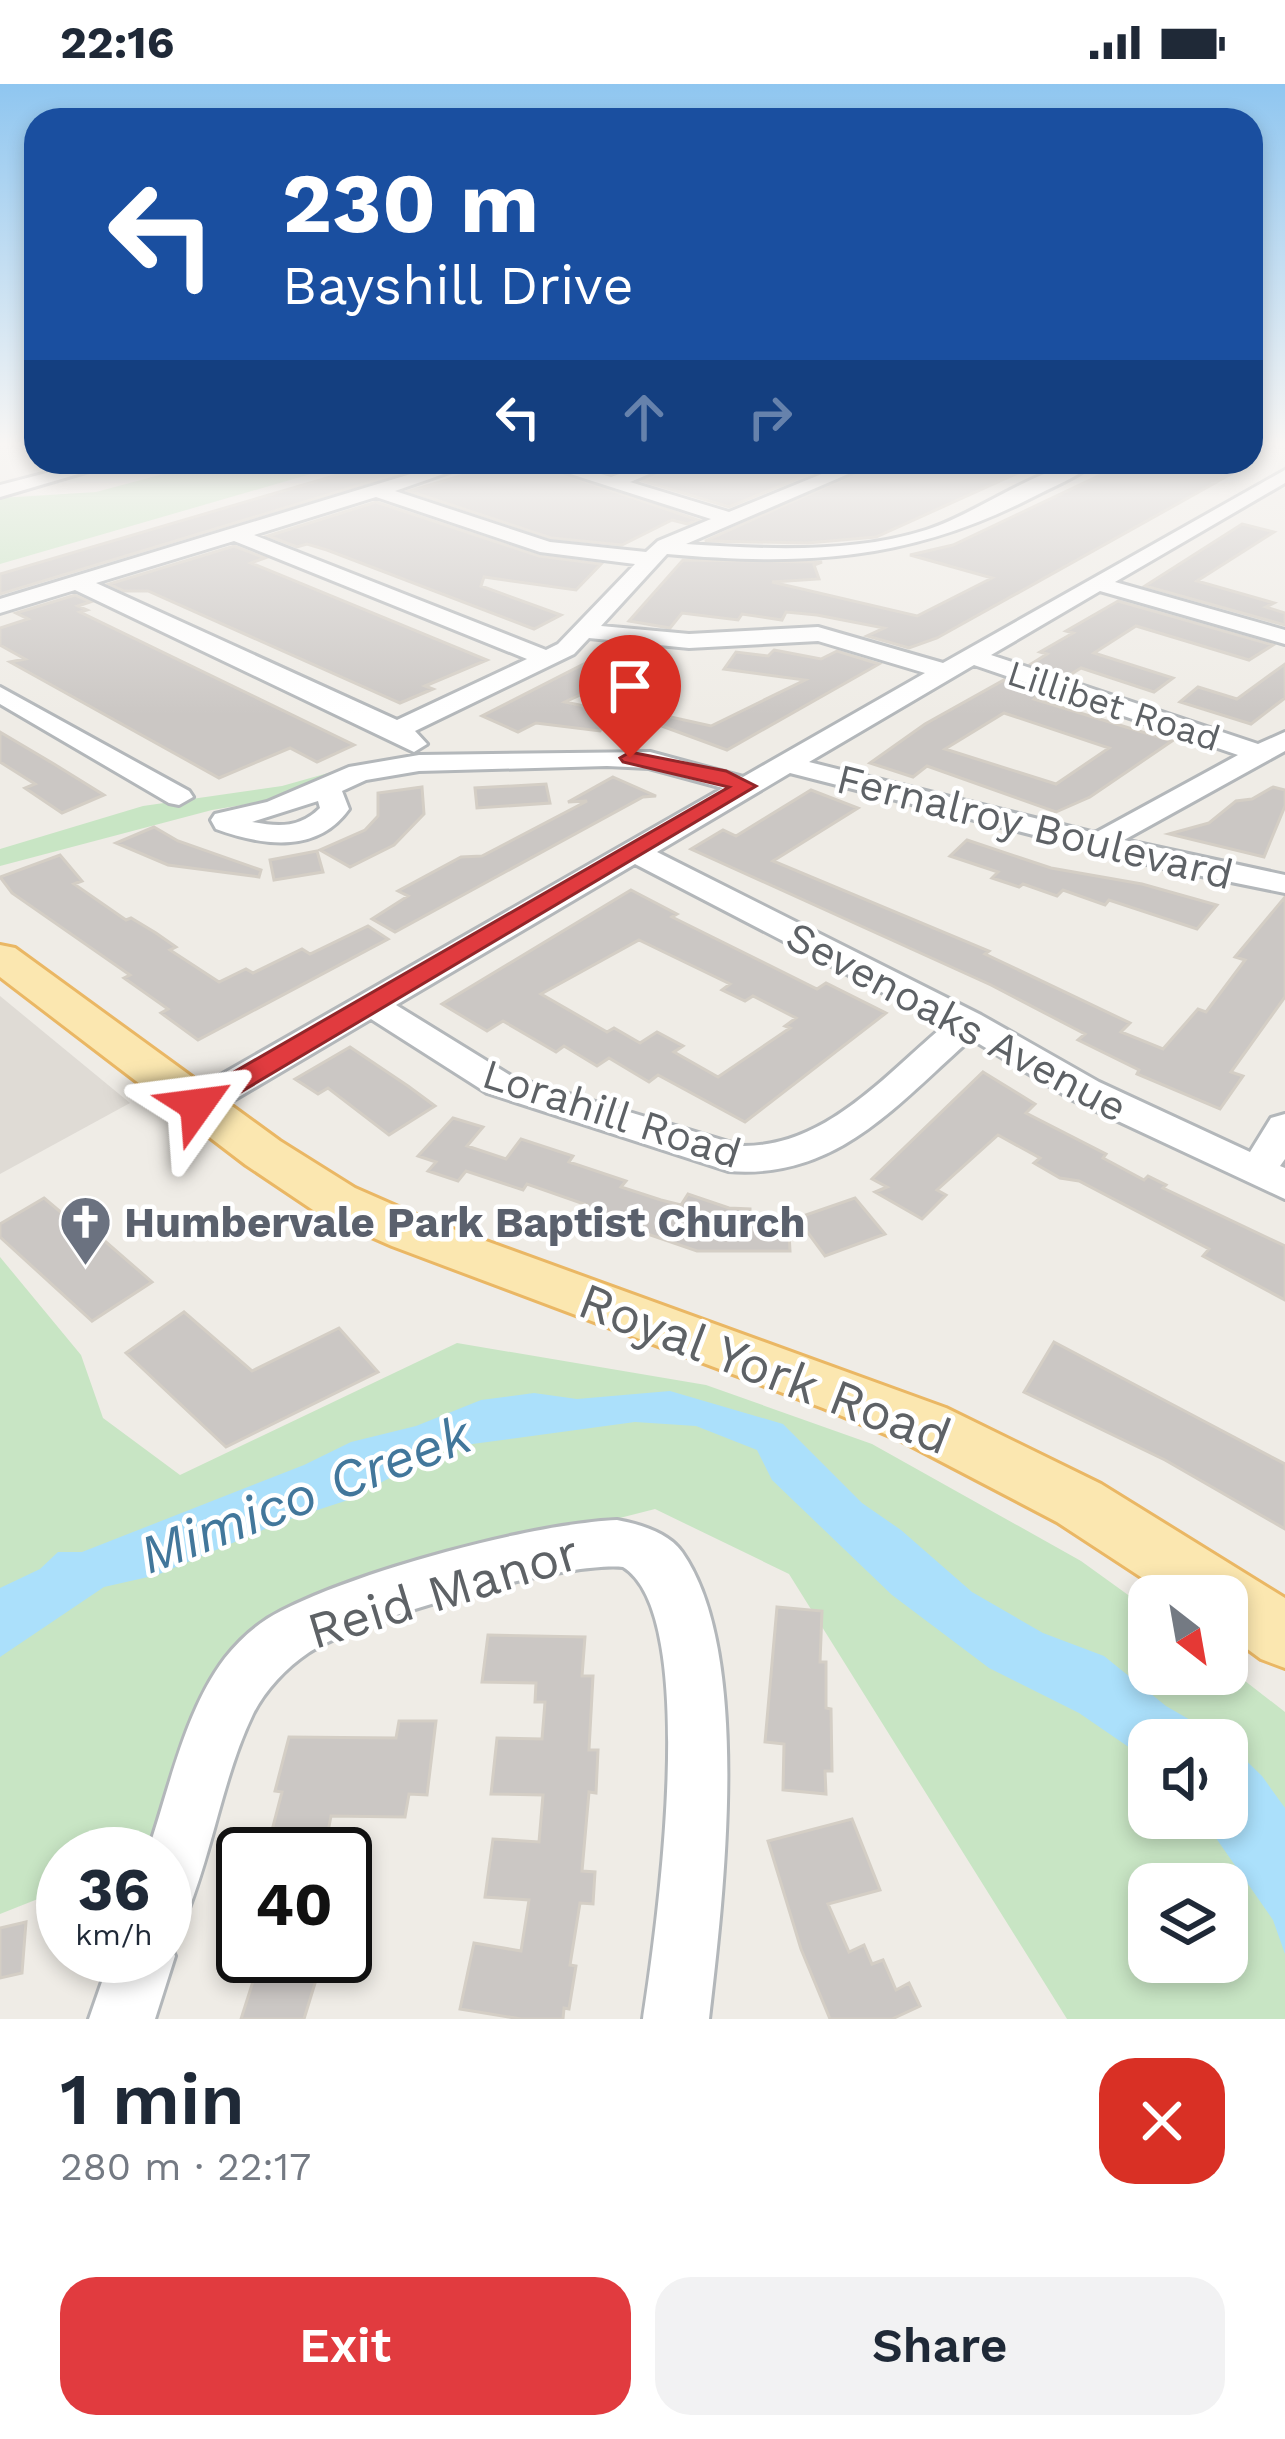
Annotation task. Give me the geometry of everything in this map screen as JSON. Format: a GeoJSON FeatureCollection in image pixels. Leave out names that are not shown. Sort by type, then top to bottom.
{"type":"FeatureCollection","features":[{"type":"Feature","properties":{"kind":"main road","name":"Royal York Road"},"geometry":{"type":"LineString","coordinates":[[0,957],[197,1105],[337,1201],[410,1233],[844,1390],[925,1425],[1078,1503],[1193,1575]]}},
{"type":"Feature","properties":{"kind":"main road","name":"Royal York Road"},"geometry":{"type":"LineString","coordinates":[[1248,1610],[1285,1636]]}},
{"type":"Feature","properties":{"kind":"street"},"geometry":{"type":"LineString","coordinates":[[507,534],[547,548],[741,553],[913,540],[929,534]]}},
{"type":"Feature","properties":{"kind":"street"},"geometry":{"type":"LineString","coordinates":[[397,730],[566,649],[655,553],[695,534]]}},
{"type":"Feature","properties":{"kind":"street"},"geometry":{"type":"LineString","coordinates":[[197,1105],[1181,534]]}},
{"type":"Feature","properties":{"kind":"street"},"geometry":{"type":"LineString","coordinates":[[0,606],[237,535],[546,658]]}},
{"type":"Feature","properties":{"kind":"street"},"geometry":{"type":"LineString","coordinates":[[77,583],[397,730],[415,745],[419,764]]}},
{"type":"Feature","properties":{"kind":"street"},"geometry":{"type":"LineString","coordinates":[[1097,584],[1285,637]]}},
{"type":"Feature","properties":{"kind":"street","name":"Lillibet Road"},"geometry":{"type":"LineString","coordinates":[[584,631],[689,641],[818,634],[943,671]]}},
{"type":"Feature","properties":{"kind":"street","name":"Lillibet Road"},"geometry":{"type":"LineString","coordinates":[[969,656],[1272,747]]}},
{"type":"Feature","properties":{"kind":"street"},"geometry":{"type":"LineString","coordinates":[[0,694],[178,796]]}},
{"type":"Feature","properties":{"kind":"street"},"geometry":{"type":"LineString","coordinates":[[1098,843],[1272,747]]}},
{"type":"Feature","properties":{"kind":"street"},"geometry":{"type":"LineString","coordinates":[[322,788],[359,773],[419,764],[640,758],[745,786]]}},
{"type":"Feature","properties":{"kind":"street","name":"Fernalroy Boulevard"},"geometry":{"type":"LineString","coordinates":[[785,764],[1098,843],[1285,884]]}},
{"type":"Feature","properties":{"kind":"street","name":"Sevenoaks Avenue"},"geometry":{"type":"LineString","coordinates":[[632,851],[969,1023],[1086,1091],[1271,1179]]}},
{"type":"Feature","properties":{"kind":"street","name":"Lorahill Road"},"geometry":{"type":"LineString","coordinates":[[371,1004],[500,1085],[728,1158],[754,1161],[809,1151],[833,1138],[969,1023]]}},
{"type":"Feature","properties":{"kind":"street"},"geometry":{"type":"LineString","coordinates":[[1271,1179],[1285,1126]]}},
{"type":"Feature","properties":{"kind":"street","name":"Reid Manor"},"geometry":{"type":"LineString","coordinates":[[187,1827],[234,1692],[262,1655],[300,1628],[381,1600],[593,1544],[616,1542],[638,1549],[663,1568],[687,1624],[697,1725],[676,2019]]}},
{"type":"Feature","properties":{"kind":"street"},"geometry":{"type":"LineString","coordinates":[[122,2019],[134,1983]]}},
{"type":"Feature","properties":{"kind":"shaded area"},"geometry":{"type":"Polygon","coordinates":[[[0,996],[130,1103],[0,1174],[0,996]]]}},
{"type":"Feature","properties":{"kind":"green space"},"geometry":{"type":"Polygon","coordinates":[[[0,534],[102,534],[0,564],[0,534]]]}},
{"type":"Feature","properties":{"kind":"green space"},"geometry":{"type":"Polygon","coordinates":[[[346,768],[284,798],[212,810],[0,866],[0,849],[143,806],[282,786],[346,768]]]}},
{"type":"Feature","properties":{"kind":"green space"},"geometry":{"type":"Polygon","coordinates":[[[0,1257],[81,1355],[103,1418],[180,1475],[457,1343],[706,1385],[872,1444],[1081,1561],[1128,1595],[1128,1695],[1248,1695],[1248,1683],[1285,1712],[1285,2019],[1067,2019],[789,1574],[655,1509],[330,1592],[167,1827],[36,1827],[36,1900],[0,1914],[0,1257]]]}},
{"type":"Feature","properties":{"kind":"water","name":"Mimico Creek"},"geometry":{"type":"Polygon","coordinates":[[[670,1391],[783,1424],[862,1503],[972,1592],[1043,1633],[1104,1656],[1128,1675],[1128,1695],[1152,1695],[1189,1719],[1128,1719],[1128,1747],[1079,1713],[989,1668],[892,1595],[772,1480],[757,1450],[696,1426],[635,1422],[450,1447],[345,1501],[284,1521],[157,1575],[104,1587],[0,1657],[0,1588],[40,1569],[58,1552],[82,1552],[351,1442],[416,1426],[481,1400],[534,1393],[577,1399],[670,1391]]]}},
{"type":"Feature","properties":{"kind":"water"},"geometry":{"type":"Polygon","coordinates":[[[1248,1762],[1285,1808],[1285,1954],[1273,1920],[1248,1884],[1248,1863],[1233,1863],[1217,1839],[1248,1839],[1248,1762]]]}},
{"type":"Feature","properties":{"kind":"building"},"geometry":{"type":"Polygon","coordinates":[[[135,534],[198,534],[0,594],[0,574],[135,534]]]}},
{"type":"Feature","properties":{"kind":"building"},"geometry":{"type":"Polygon","coordinates":[[[473,534],[539,556],[601,564],[576,590],[484,577],[481,586],[561,615],[534,629],[327,550],[307,544],[297,547],[268,536],[473,534]]]}},
{"type":"Feature","properties":{"kind":"building"},"geometry":{"type":"Polygon","coordinates":[[[540,534],[643,534],[622,545],[540,534]]]}},
{"type":"Feature","properties":{"kind":"building"},"geometry":{"type":"Polygon","coordinates":[[[720,534],[882,534],[807,543],[705,541],[720,534]]]}},
{"type":"Feature","properties":{"kind":"building"},"geometry":{"type":"Polygon","coordinates":[[[976,534],[1123,534],[937,638],[909,648],[867,636],[884,628],[786,612],[782,620],[682,613],[670,628],[629,621],[683,560],[822,562],[814,565],[819,579],[772,582],[917,616],[992,578],[910,555],[976,534]]]}},
{"type":"Feature","properties":{"kind":"building"},"geometry":{"type":"Polygon","coordinates":[[[1226,534],[1270,534],[1197,581],[1274,603],[1266,607],[1285,613],[1285,625],[1145,586],[1226,534]]]}},
{"type":"Feature","properties":{"kind":"building"},"geometry":{"type":"Polygon","coordinates":[[[234,546],[265,558],[251,563],[487,660],[425,686],[433,689],[400,703],[148,591],[124,591],[109,584],[234,546]]]}},
{"type":"Feature","properties":{"kind":"building"},"geometry":{"type":"Polygon","coordinates":[[[75,595],[90,602],[78,606],[87,610],[80,612],[354,745],[317,762],[290,748],[219,778],[10,662],[25,659],[0,645],[0,628],[28,619],[16,613],[75,595]]]}},
{"type":"Feature","properties":{"kind":"building"},"geometry":{"type":"Polygon","coordinates":[[[1118,601],[1273,645],[1249,660],[1136,626],[1094,653],[1173,678],[1154,692],[1081,668],[1068,676],[1031,664],[1047,654],[1040,652],[1073,633],[1066,631],[1118,601]]]}},
{"type":"Feature","properties":{"kind":"building"},"geometry":{"type":"Polygon","coordinates":[[[619,646],[653,649],[637,669],[565,702],[613,712],[600,731],[536,723],[518,732],[482,716],[619,646]]]}},
{"type":"Feature","properties":{"kind":"building"},"geometry":{"type":"Polygon","coordinates":[[[774,650],[821,659],[837,651],[879,664],[727,750],[659,725],[662,715],[711,726],[805,680],[724,669],[736,652],[768,656],[774,650]]]}},
{"type":"Feature","properties":{"kind":"building"},"geometry":{"type":"Polygon","coordinates":[[[1285,664],[1285,698],[1251,724],[1180,702],[1198,687],[1237,699],[1285,664]]]}},
{"type":"Feature","properties":{"kind":"building"},"geometry":{"type":"Polygon","coordinates":[[[1004,680],[1041,693],[1034,699],[1172,741],[1090,797],[1056,812],[927,766],[913,777],[870,763],[925,724],[1004,680]],[[1004,713],[945,749],[1056,784],[1109,748],[1004,713]]]}},
{"type":"Feature","properties":{"kind":"building"},"geometry":{"type":"Polygon","coordinates":[[[0,732],[104,795],[62,813],[25,788],[35,784],[0,762],[0,732]]]}},
{"type":"Feature","properties":{"kind":"building"},"geometry":{"type":"Polygon","coordinates":[[[613,777],[656,796],[643,797],[395,932],[372,919],[408,896],[398,891],[461,857],[482,856],[587,801],[568,802],[613,777]]]}},
{"type":"Feature","properties":{"kind":"building"},"geometry":{"type":"Polygon","coordinates":[[[546,784],[550,803],[477,808],[475,788],[546,784]]]}},
{"type":"Feature","properties":{"kind":"building"},"geometry":{"type":"Polygon","coordinates":[[[422,787],[424,814],[394,845],[350,867],[320,850],[365,830],[378,816],[378,793],[422,787]]]}},
{"type":"Feature","properties":{"kind":"building"},"geometry":{"type":"Polygon","coordinates":[[[1273,787],[1285,790],[1285,806],[1264,857],[1169,834],[1209,823],[1236,801],[1252,799],[1273,787]]]}},
{"type":"Feature","properties":{"kind":"building"},"geometry":{"type":"Polygon","coordinates":[[[811,790],[858,808],[773,861],[989,951],[985,954],[1130,1023],[1121,1032],[1163,1049],[1198,1009],[1206,1012],[1245,960],[1235,957],[1285,897],[1285,997],[1231,1072],[1243,1076],[1220,1109],[1137,1074],[1139,1070],[1078,1040],[1085,1034],[991,985],[691,849],[723,830],[736,836],[811,790]]]}},
{"type":"Feature","properties":{"kind":"building"},"geometry":{"type":"Polygon","coordinates":[[[154,827],[178,841],[261,870],[259,877],[168,865],[116,843],[154,827]]]}},
{"type":"Feature","properties":{"kind":"building"},"geometry":{"type":"Polygon","coordinates":[[[967,840],[1051,868],[1142,884],[1217,905],[1197,929],[1109,900],[1105,905],[1063,890],[1057,896],[1023,884],[1019,887],[992,878],[998,872],[950,856],[967,840]]]}},
{"type":"Feature","properties":{"kind":"building"},"geometry":{"type":"Polygon","coordinates":[[[317,851],[323,872],[274,880],[270,860],[317,851]]]}},
{"type":"Feature","properties":{"kind":"building"},"geometry":{"type":"Polygon","coordinates":[[[60,855],[82,881],[74,884],[126,920],[131,918],[156,933],[176,947],[170,950],[219,982],[246,969],[253,973],[302,949],[310,954],[368,926],[388,939],[198,1040],[161,1013],[168,1009],[124,978],[130,975],[12,893],[0,877],[60,855]]]}},
{"type":"Feature","properties":{"kind":"building"},"geometry":{"type":"Polygon","coordinates":[[[631,890],[677,914],[672,917],[817,989],[826,983],[886,1013],[745,1122],[658,1075],[649,1082],[609,1058],[597,1066],[564,1046],[556,1052],[503,1021],[487,1031],[442,1004],[631,890]],[[639,940],[541,994],[607,1032],[614,1028],[640,1043],[657,1032],[683,1046],[674,1052],[718,1077],[790,1028],[785,1026],[796,1018],[753,996],[745,1001],[722,990],[730,984],[639,940]]]}},
{"type":"Feature","properties":{"kind":"building"},"geometry":{"type":"Polygon","coordinates":[[[350,1047],[435,1106],[389,1135],[328,1088],[318,1094],[295,1079],[350,1047]]]}},
{"type":"Feature","properties":{"kind":"building"},"geometry":{"type":"Polygon","coordinates":[[[983,1072],[1035,1104],[1026,1113],[1106,1154],[1103,1158],[1285,1246],[1285,1300],[1203,1256],[1209,1249],[1079,1181],[1060,1178],[1034,1163],[1040,1158],[998,1135],[937,1190],[946,1195],[922,1219],[875,1192],[887,1187],[872,1179],[983,1072]]]}},
{"type":"Feature","properties":{"kind":"building"},"geometry":{"type":"Polygon","coordinates":[[[453,1118],[483,1127],[467,1146],[506,1159],[521,1139],[573,1156],[569,1162],[626,1181],[621,1187],[661,1200],[681,1205],[688,1194],[729,1208],[750,1209],[750,1214],[788,1215],[790,1251],[697,1251],[583,1212],[587,1205],[527,1184],[523,1190],[466,1171],[458,1181],[428,1171],[436,1162],[418,1156],[453,1118]]]}},
{"type":"Feature","properties":{"kind":"building","name":"Humbervale Park Baptist Church"},"geometry":{"type":"Polygon","coordinates":[[[44,1198],[70,1220],[76,1216],[152,1282],[92,1321],[0,1237],[0,1224],[44,1198]]]}},
{"type":"Feature","properties":{"kind":"building"},"geometry":{"type":"Polygon","coordinates":[[[855,1198],[885,1234],[825,1256],[797,1218],[855,1198]]]}},
{"type":"Feature","properties":{"kind":"building"},"geometry":{"type":"Polygon","coordinates":[[[184,1312],[252,1371],[339,1328],[378,1372],[226,1447],[126,1353],[184,1312]]]}},
{"type":"Feature","properties":{"kind":"building"},"geometry":{"type":"Polygon","coordinates":[[[1054,1342],[1285,1464],[1285,1529],[1165,1460],[1024,1392],[1054,1342]]]}},
{"type":"Feature","properties":{"kind":"building"},"geometry":{"type":"Polygon","coordinates":[[[777,1607],[822,1611],[820,1662],[826,1662],[826,1708],[831,1709],[832,1771],[825,1771],[826,1794],[783,1790],[784,1744],[765,1742],[777,1607]]]}},
{"type":"Feature","properties":{"kind":"building"},"geometry":{"type":"Polygon","coordinates":[[[488,1635],[585,1637],[582,1676],[593,1676],[589,1750],[598,1750],[596,1793],[589,1792],[582,1871],[595,1872],[593,1904],[580,1903],[570,1965],[576,1966],[563,2019],[521,2019],[460,2009],[474,1943],[521,1951],[529,1900],[485,1897],[493,1839],[539,1842],[543,1795],[491,1794],[497,1738],[542,1739],[545,1702],[535,1702],[536,1683],[482,1682],[488,1635]]]}},
{"type":"Feature","properties":{"kind":"building"},"geometry":{"type":"Polygon","coordinates":[[[399,1721],[436,1721],[427,1795],[409,1794],[405,1817],[331,1816],[329,1827],[273,1827],[282,1792],[275,1791],[289,1737],[396,1738],[399,1721]]]}},
{"type":"Feature","properties":{"kind":"building"},"geometry":{"type":"Polygon","coordinates":[[[852,1819],[880,1890],[828,1904],[849,1952],[864,1945],[872,1964],[883,1960],[896,1990],[909,1983],[920,2006],[892,2019],[830,2019],[801,1949],[768,1841],[852,1819]]]}},
{"type":"Feature","properties":{"kind":"building"},"geometry":{"type":"Polygon","coordinates":[[[26,1922],[22,1973],[0,1978],[0,1928],[26,1922]]]}},
{"type":"Feature","properties":{"kind":"building"},"geometry":{"type":"Polygon","coordinates":[[[253,1983],[315,1983],[304,2019],[241,2019],[253,1983]]]}},
{"type":"Feature","properties":{"kind":"place","name":"Humbervale Park Baptist Church"},"geometry":{"type":"Point","coordinates":[85,1268]}},
{"type":"Feature","properties":{"kind":"route"},"geometry":{"type":"LineString","coordinates":[[197,1105],[745,786],[630,758]]}}]}
